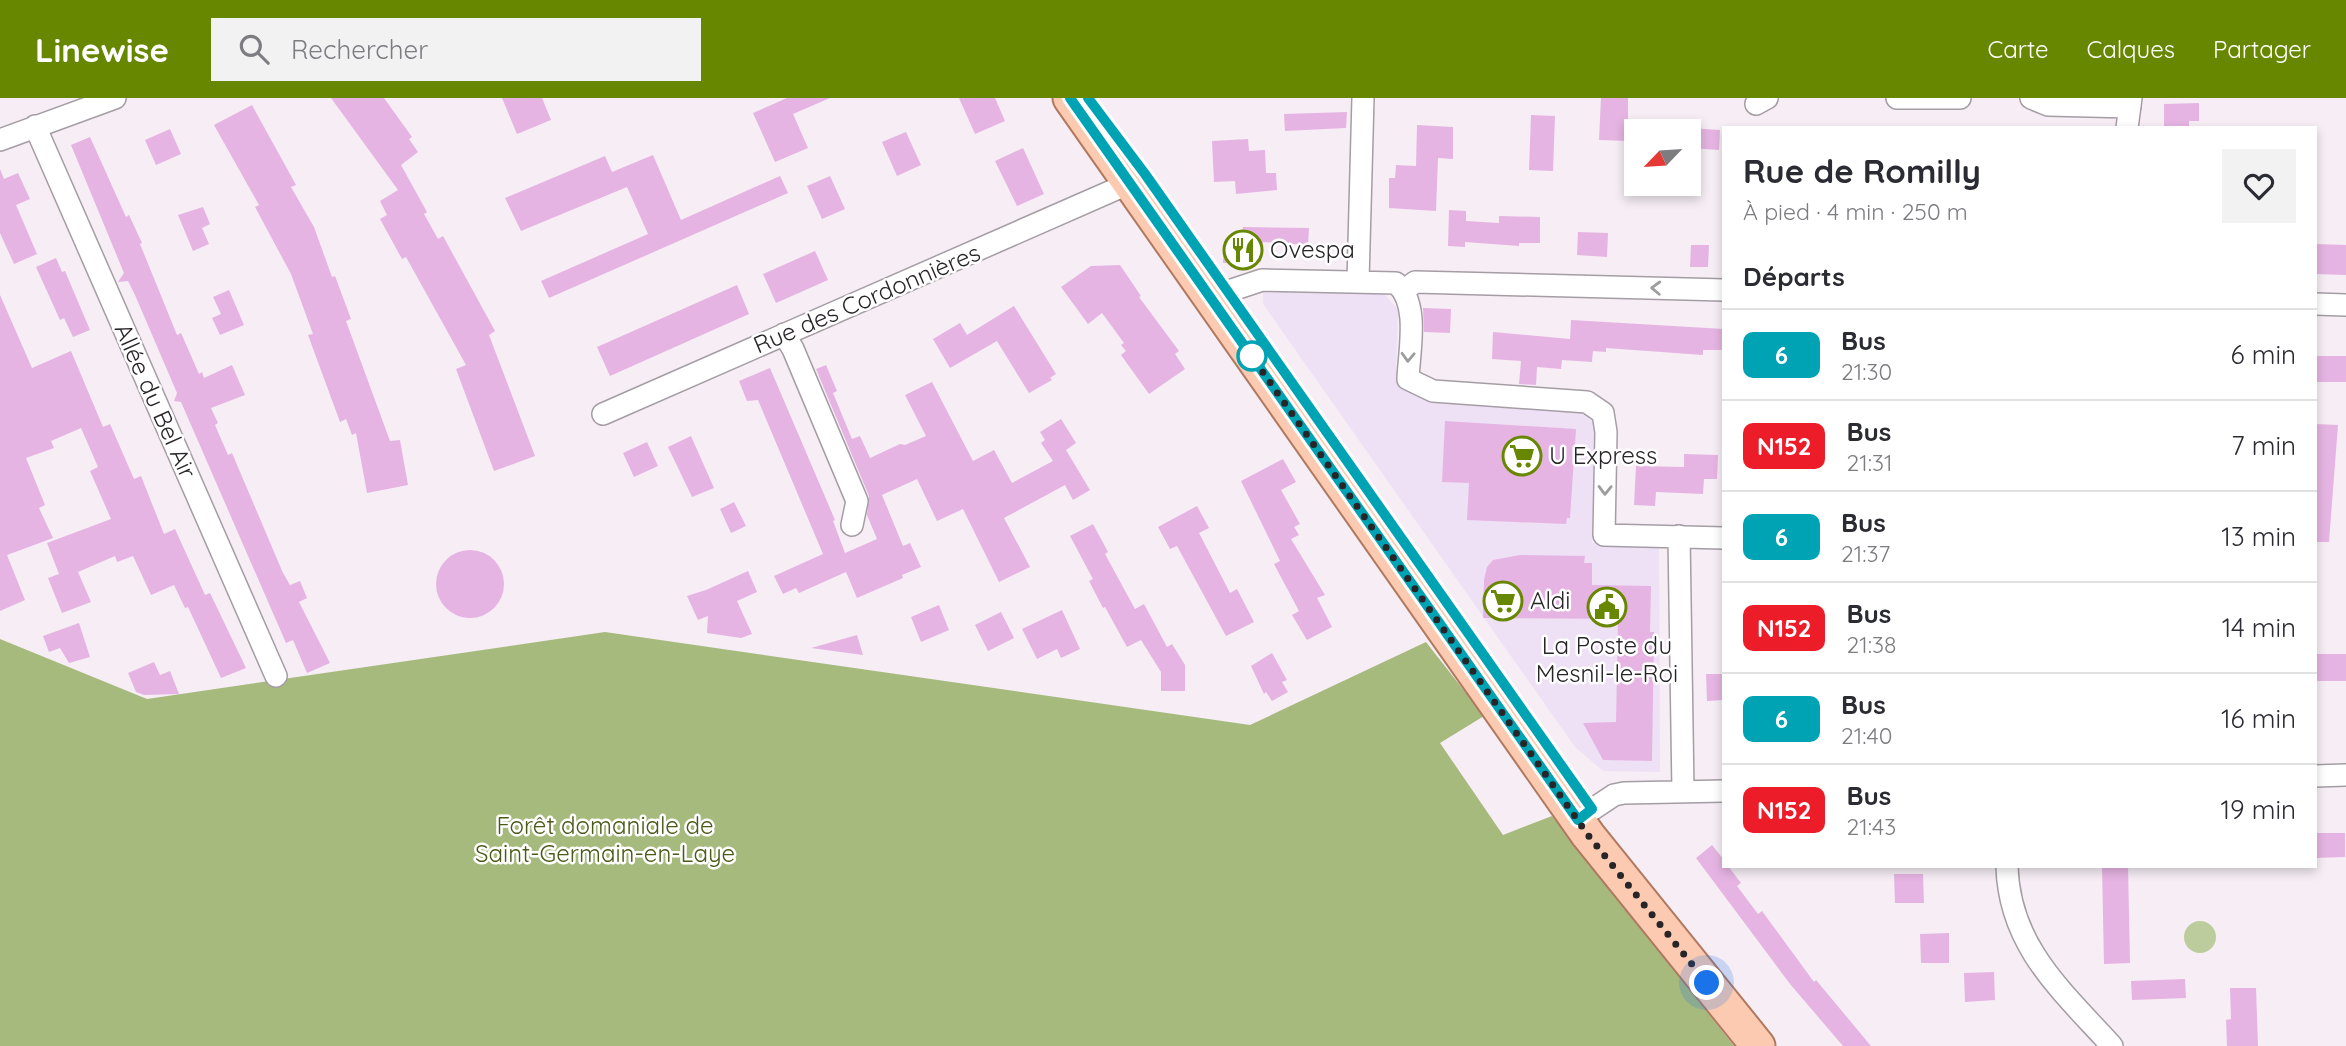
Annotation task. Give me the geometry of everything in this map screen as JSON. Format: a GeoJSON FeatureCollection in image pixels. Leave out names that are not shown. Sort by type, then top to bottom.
{"type":"FeatureCollection","features":[{"type":"Feature","properties":{"kind":"main road"},"geometry":{"type":"LineString","coordinates":[[1070,98],[1137,179]]}},
{"type":"Feature","properties":{"kind":"main road"},"geometry":{"type":"LineString","coordinates":[[1088,98],[1137,179],[1391,541],[1585,814],[1758,1046]]}},
{"type":"Feature","properties":{"kind":"main road"},"geometry":{"type":"LineString","coordinates":[[1585,814],[1771,1046]]}},
{"type":"Feature","properties":{"kind":"street"},"geometry":{"type":"LineString","coordinates":[[0,140],[115,98]]}},
{"type":"Feature","properties":{"kind":"street"},"geometry":{"type":"LineString","coordinates":[[1358,281],[1363,98]]}},
{"type":"Feature","properties":{"kind":"street"},"geometry":{"type":"LineString","coordinates":[[1896,98],[1960,98]]}},
{"type":"Feature","properties":{"kind":"street"},"geometry":{"type":"LineString","coordinates":[[2031,98],[2048,104],[2130,111]]}},
{"type":"Feature","properties":{"kind":"street","name":"Allée du Bel Air"},"geometry":{"type":"LineString","coordinates":[[35,126],[276,676]]}},
{"type":"Feature","properties":{"kind":"street","name":"Rue des Cordonnières"},"geometry":{"type":"LineString","coordinates":[[603,414],[1137,179]]}},
{"type":"Feature","properties":{"kind":"street"},"geometry":{"type":"LineString","coordinates":[[1220,297],[1262,280],[1396,284],[1405,290],[1410,304],[1408,379],[1433,391],[1587,402],[1603,414],[1606,432],[1604,535],[1722,538]]}},
{"type":"Feature","properties":{"kind":"street"},"geometry":{"type":"LineString","coordinates":[[1405,290],[1415,282],[1722,290]]}},
{"type":"Feature","properties":{"kind":"street"},"geometry":{"type":"LineString","coordinates":[[2317,304],[2346,305]]}},
{"type":"Feature","properties":{"kind":"street"},"geometry":{"type":"LineString","coordinates":[[784,334],[793,349],[857,501],[852,525]]}},
{"type":"Feature","properties":{"kind":"street"},"geometry":{"type":"LineString","coordinates":[[1679,536],[1683,792]]}},
{"type":"Feature","properties":{"kind":"street"},"geometry":{"type":"LineString","coordinates":[[2317,776],[2346,775]]}},
{"type":"Feature","properties":{"kind":"street"},"geometry":{"type":"LineString","coordinates":[[1585,814],[1614,795],[1624,793],[1722,791]]}},
{"type":"Feature","properties":{"kind":"street"},"geometry":{"type":"LineString","coordinates":[[2007,868],[2013,909],[2022,937],[2053,982],[2112,1046]]}},
{"type":"Feature","properties":{"kind":"shaded area"},"geometry":{"type":"Polygon","coordinates":[[[1263,289],[1382,291],[1398,310],[1396,370],[1401,386],[1417,397],[1586,410],[1594,424],[1592,543],[1659,547],[1660,772],[1603,771],[1575,747],[1263,304],[1263,289]]]}},
{"type":"Feature","properties":{"kind":"green space","name":"Forêt domaniale de Saint-Germain-en-Laye"},"geometry":{"type":"Polygon","coordinates":[[[605,632],[1250,725],[1426,642],[1484,716],[1440,743],[1503,835],[1552,816],[1734,1046],[0,1046],[0,639],[147,699],[605,632]]]}},
{"type":"Feature","properties":{"kind":"green space"},"geometry":{"type":"Polygon","coordinates":[[[2200,921],[2211,926],[2216,937],[2211,948],[2200,953],[2189,948],[2184,937],[2189,926],[2200,921]]]}},
{"type":"Feature","properties":{"kind":"building"},"geometry":{"type":"Polygon","coordinates":[[[331,98],[384,98],[412,137],[409,139],[418,152],[401,165],[427,212],[424,214],[438,239],[443,236],[495,331],[489,335],[535,456],[494,471],[456,369],[466,365],[406,257],[402,259],[380,219],[387,215],[380,201],[398,190],[331,98]]]}},
{"type":"Feature","properties":{"kind":"building"},"geometry":{"type":"Polygon","coordinates":[[[502,98],[542,98],[551,120],[517,134],[502,98]]]}},
{"type":"Feature","properties":{"kind":"building"},"geometry":{"type":"Polygon","coordinates":[[[787,98],[830,98],[793,114],[808,148],[775,162],[753,113],[787,98]]]}},
{"type":"Feature","properties":{"kind":"building"},"geometry":{"type":"Polygon","coordinates":[[[959,98],[995,98],[1005,121],[975,134],[959,98]]]}},
{"type":"Feature","properties":{"kind":"building"},"geometry":{"type":"Polygon","coordinates":[[[1601,98],[1628,98],[1624,141],[1599,140],[1601,98]]]}},
{"type":"Feature","properties":{"kind":"building"},"geometry":{"type":"Polygon","coordinates":[[[2199,103],[2199,121],[2189,121],[2189,126],[2164,126],[2164,104],[2199,103]]]}},
{"type":"Feature","properties":{"kind":"building"},"geometry":{"type":"Polygon","coordinates":[[[252,105],[296,185],[291,187],[314,227],[332,277],[335,276],[351,319],[346,321],[390,441],[400,440],[408,485],[367,493],[356,433],[352,435],[346,419],[340,422],[308,335],[313,334],[291,274],[255,207],[259,205],[214,125],[252,105]]]}},
{"type":"Feature","properties":{"kind":"building"},"geometry":{"type":"Polygon","coordinates":[[[1347,112],[1346,128],[1285,131],[1284,114],[1347,112]]]}},
{"type":"Feature","properties":{"kind":"building"},"geometry":{"type":"Polygon","coordinates":[[[1531,115],[1555,116],[1553,171],[1529,170],[1531,115]]]}},
{"type":"Feature","properties":{"kind":"building"},"geometry":{"type":"Polygon","coordinates":[[[1417,125],[1453,127],[1453,159],[1438,158],[1436,211],[1389,208],[1389,178],[1395,178],[1396,165],[1416,166],[1417,125]]]}},
{"type":"Feature","properties":{"kind":"building"},"geometry":{"type":"Polygon","coordinates":[[[170,129],[181,154],[156,165],[145,140],[170,129]]]}},
{"type":"Feature","properties":{"kind":"building"},"geometry":{"type":"Polygon","coordinates":[[[1701,129],[1720,130],[1719,150],[1701,149],[1701,129]]]}},
{"type":"Feature","properties":{"kind":"building"},"geometry":{"type":"Polygon","coordinates":[[[906,132],[921,165],[897,176],[882,142],[906,132]]]}},
{"type":"Feature","properties":{"kind":"building"},"geometry":{"type":"Polygon","coordinates":[[[90,137],[126,217],[129,215],[142,243],[140,244],[177,335],[181,333],[199,374],[202,372],[204,378],[232,365],[245,395],[211,408],[228,455],[232,453],[283,573],[290,585],[300,581],[307,598],[299,602],[330,663],[307,673],[293,640],[286,643],[181,402],[174,401],[177,393],[135,295],[128,281],[118,282],[124,273],[71,145],[90,137]]]}},
{"type":"Feature","properties":{"kind":"building"},"geometry":{"type":"Polygon","coordinates":[[[1248,139],[1249,151],[1265,150],[1266,173],[1276,173],[1277,190],[1236,194],[1235,181],[1214,182],[1212,141],[1248,139]]]}},
{"type":"Feature","properties":{"kind":"building"},"geometry":{"type":"Polygon","coordinates":[[[1023,148],[1044,194],[1017,206],[995,161],[1023,148]]]}},
{"type":"Feature","properties":{"kind":"building"},"geometry":{"type":"Polygon","coordinates":[[[653,155],[681,220],[780,176],[788,193],[549,298],[541,281],[648,234],[627,187],[521,231],[505,198],[605,156],[612,172],[653,155]]]}},
{"type":"Feature","properties":{"kind":"building"},"geometry":{"type":"Polygon","coordinates":[[[0,169],[4,179],[18,173],[30,199],[16,205],[37,254],[14,264],[0,233],[0,169]]]}},
{"type":"Feature","properties":{"kind":"building"},"geometry":{"type":"Polygon","coordinates":[[[830,176],[845,209],[822,219],[807,186],[830,176]]]}},
{"type":"Feature","properties":{"kind":"building"},"geometry":{"type":"Polygon","coordinates":[[[203,207],[210,224],[202,228],[209,244],[193,251],[178,215],[203,207]]]}},
{"type":"Feature","properties":{"kind":"building"},"geometry":{"type":"Polygon","coordinates":[[[1449,210],[1466,211],[1466,221],[1499,223],[1499,216],[1540,217],[1540,243],[1519,243],[1519,246],[1465,242],[1465,247],[1448,246],[1449,210]]]}},
{"type":"Feature","properties":{"kind":"building"},"geometry":{"type":"Polygon","coordinates":[[[1243,227],[1309,228],[1308,245],[1263,242],[1261,262],[1223,263],[1224,241],[1242,241],[1243,227]]]}},
{"type":"Feature","properties":{"kind":"building"},"geometry":{"type":"Polygon","coordinates":[[[1578,232],[1608,233],[1607,257],[1577,255],[1578,232]]]}},
{"type":"Feature","properties":{"kind":"building"},"geometry":{"type":"Polygon","coordinates":[[[2317,244],[2346,245],[2346,275],[2317,274],[2317,244]]]}},
{"type":"Feature","properties":{"kind":"building"},"geometry":{"type":"Polygon","coordinates":[[[1691,245],[1709,245],[1708,267],[1690,267],[1691,245]]]}},
{"type":"Feature","properties":{"kind":"building"},"geometry":{"type":"Polygon","coordinates":[[[815,251],[828,280],[776,303],[763,274],[815,251]]]}},
{"type":"Feature","properties":{"kind":"building"},"geometry":{"type":"Polygon","coordinates":[[[56,258],[62,272],[65,271],[90,330],[73,337],[64,318],[60,320],[36,267],[56,258]]]}},
{"type":"Feature","properties":{"kind":"building"},"geometry":{"type":"Polygon","coordinates":[[[1120,265],[1141,296],[1139,297],[1179,351],[1175,354],[1185,369],[1149,394],[1121,355],[1126,351],[1121,345],[1124,343],[1102,313],[1088,324],[1061,287],[1091,266],[1120,265]]]}},
{"type":"Feature","properties":{"kind":"building"},"geometry":{"type":"Polygon","coordinates":[[[737,285],[749,314],[610,376],[597,347],[737,285]]]}},
{"type":"Feature","properties":{"kind":"building"},"geometry":{"type":"Polygon","coordinates":[[[229,290],[244,325],[220,335],[212,318],[221,314],[213,297],[229,290]]]}},
{"type":"Feature","properties":{"kind":"building"},"geometry":{"type":"Polygon","coordinates":[[[0,295],[32,368],[71,351],[103,427],[110,424],[134,479],[141,476],[164,534],[175,529],[205,595],[210,593],[246,668],[221,678],[188,607],[185,608],[174,585],[151,595],[133,556],[117,562],[115,556],[78,572],[91,602],[62,613],[48,578],[59,574],[47,543],[111,519],[90,471],[98,467],[81,428],[51,441],[54,448],[26,458],[45,505],[39,508],[53,538],[7,555],[25,600],[0,611],[0,295]]]}},
{"type":"Feature","properties":{"kind":"building"},"geometry":{"type":"Polygon","coordinates":[[[1014,306],[1056,374],[1050,378],[1052,380],[1029,393],[997,341],[950,368],[933,339],[960,323],[967,335],[1014,306]]]}},
{"type":"Feature","properties":{"kind":"building"},"geometry":{"type":"Polygon","coordinates":[[[1423,308],[1451,309],[1450,333],[1424,332],[1423,308]]]}},
{"type":"Feature","properties":{"kind":"building"},"geometry":{"type":"Polygon","coordinates":[[[1571,320],[1722,329],[1722,350],[1703,350],[1703,355],[1606,348],[1606,352],[1593,351],[1592,362],[1562,360],[1561,369],[1537,367],[1536,385],[1519,384],[1521,361],[1492,359],[1493,332],[1570,339],[1571,320]]]}},
{"type":"Feature","properties":{"kind":"building"},"geometry":{"type":"Polygon","coordinates":[[[2317,356],[2346,356],[2346,382],[2317,382],[2317,356]]]}},
{"type":"Feature","properties":{"kind":"building"},"geometry":{"type":"Polygon","coordinates":[[[826,365],[837,391],[833,393],[852,439],[860,436],[870,458],[926,436],[905,395],[932,382],[973,461],[994,450],[1012,483],[1053,461],[1041,443],[1045,440],[1040,432],[1061,419],[1076,443],[1066,450],[1090,490],[1073,500],[1065,485],[1004,518],[1030,567],[999,582],[963,509],[937,521],[917,479],[882,495],[903,546],[910,543],[921,567],[857,598],[846,572],[799,593],[796,588],[783,594],[774,576],[823,554],[758,400],[747,401],[739,381],[770,368],[835,520],[833,521],[845,553],[877,539],[867,515],[869,496],[816,369],[826,365]]]}},
{"type":"Feature","properties":{"kind":"building","name":"U Express"},"geometry":{"type":"Polygon","coordinates":[[[1445,421],[1576,429],[1570,518],[1567,518],[1566,524],[1467,520],[1469,483],[1442,482],[1445,421]]]}},
{"type":"Feature","properties":{"kind":"building"},"geometry":{"type":"Polygon","coordinates":[[[2317,424],[2338,425],[2329,542],[2317,542],[2317,424]]]}},
{"type":"Feature","properties":{"kind":"building"},"geometry":{"type":"Polygon","coordinates":[[[691,436],[714,488],[692,497],[668,447],[691,436]]]}},
{"type":"Feature","properties":{"kind":"building"},"geometry":{"type":"Polygon","coordinates":[[[647,442],[658,466],[634,477],[623,453],[647,442]]]}},
{"type":"Feature","properties":{"kind":"building"},"geometry":{"type":"Polygon","coordinates":[[[1684,454],[1718,455],[1717,479],[1704,479],[1703,494],[1656,492],[1655,506],[1634,505],[1636,466],[1684,467],[1684,454]]]}},
{"type":"Feature","properties":{"kind":"building"},"geometry":{"type":"Polygon","coordinates":[[[1283,459],[1296,482],[1281,490],[1300,524],[1294,527],[1299,535],[1291,539],[1325,595],[1317,598],[1332,627],[1307,640],[1292,615],[1299,611],[1274,564],[1280,561],[1241,481],[1283,459]]]}},
{"type":"Feature","properties":{"kind":"building"},"geometry":{"type":"Polygon","coordinates":[[[734,502],[746,526],[731,533],[720,509],[734,502]]]}},
{"type":"Feature","properties":{"kind":"building"},"geometry":{"type":"Polygon","coordinates":[[[1197,506],[1209,528],[1199,533],[1230,593],[1237,589],[1254,622],[1226,636],[1177,546],[1170,549],[1158,527],[1197,506]]]}},
{"type":"Feature","properties":{"kind":"building"},"geometry":{"type":"Polygon","coordinates":[[[1093,524],[1108,552],[1105,554],[1135,609],[1144,604],[1167,647],[1172,644],[1185,665],[1185,691],[1161,691],[1161,672],[1141,640],[1127,647],[1105,607],[1103,608],[1089,581],[1093,579],[1070,536],[1093,524]]]}},
{"type":"Feature","properties":{"kind":"building"},"geometry":{"type":"Polygon","coordinates":[[[470,550],[483,553],[494,560],[501,571],[504,584],[501,597],[494,608],[483,615],[470,618],[457,615],[446,608],[439,597],[436,584],[439,571],[446,560],[457,553],[470,550]]]}},
{"type":"Feature","properties":{"kind":"building"},"geometry":{"type":"Polygon","coordinates":[[[1520,555],[1585,556],[1584,563],[1592,563],[1592,585],[1651,586],[1650,632],[1654,632],[1652,761],[1603,760],[1583,723],[1616,722],[1618,619],[1483,618],[1487,567],[1493,560],[1520,555]]]}},
{"type":"Feature","properties":{"kind":"building"},"geometry":{"type":"Polygon","coordinates":[[[748,571],[757,592],[737,601],[752,634],[741,638],[707,633],[708,616],[698,620],[687,596],[748,571]]]}},
{"type":"Feature","properties":{"kind":"building"},"geometry":{"type":"Polygon","coordinates":[[[939,605],[949,630],[921,642],[911,617],[939,605]]]}},
{"type":"Feature","properties":{"kind":"building"},"geometry":{"type":"Polygon","coordinates":[[[1062,610],[1080,649],[1061,658],[1057,649],[1037,659],[1022,629],[1062,610]]]}},
{"type":"Feature","properties":{"kind":"building"},"geometry":{"type":"Polygon","coordinates":[[[1001,612],[1014,638],[988,651],[975,625],[1001,612]]]}},
{"type":"Feature","properties":{"kind":"building"},"geometry":{"type":"Polygon","coordinates":[[[79,623],[90,657],[69,663],[60,648],[49,652],[43,636],[79,623]]]}},
{"type":"Feature","properties":{"kind":"building"},"geometry":{"type":"Polygon","coordinates":[[[857,635],[863,655],[811,648],[857,635]]]}},
{"type":"Feature","properties":{"kind":"building"},"geometry":{"type":"Polygon","coordinates":[[[1272,653],[1287,680],[1282,682],[1288,692],[1272,701],[1266,692],[1264,694],[1251,666],[1272,653]]]}},
{"type":"Feature","properties":{"kind":"building"},"geometry":{"type":"Polygon","coordinates":[[[2317,654],[2346,654],[2346,681],[2317,681],[2317,654]]]}},
{"type":"Feature","properties":{"kind":"building"},"geometry":{"type":"Polygon","coordinates":[[[154,662],[160,675],[170,671],[179,694],[144,695],[136,692],[128,673],[154,662]]]}},
{"type":"Feature","properties":{"kind":"building"},"geometry":{"type":"Polygon","coordinates":[[[1706,674],[1722,674],[1722,700],[1707,701],[1706,674]]]}},
{"type":"Feature","properties":{"kind":"building"},"geometry":{"type":"Polygon","coordinates":[[[2317,833],[2345,833],[2345,857],[2317,858],[2317,833]]]}},
{"type":"Feature","properties":{"kind":"building"},"geometry":{"type":"Polygon","coordinates":[[[1712,845],[1722,858],[1722,868],[1730,868],[1741,883],[1737,886],[1758,914],[1762,911],[1814,982],[1816,980],[1871,1046],[1843,1046],[1790,984],[1696,858],[1712,845]]]}},
{"type":"Feature","properties":{"kind":"building"},"geometry":{"type":"Polygon","coordinates":[[[2102,868],[2128,868],[2130,963],[2104,964],[2102,868]]]}},
{"type":"Feature","properties":{"kind":"building"},"geometry":{"type":"Polygon","coordinates":[[[1894,874],[1923,874],[1924,903],[1895,903],[1894,874]]]}},
{"type":"Feature","properties":{"kind":"building"},"geometry":{"type":"Polygon","coordinates":[[[1949,933],[1949,963],[1921,963],[1920,934],[1949,933]]]}},
{"type":"Feature","properties":{"kind":"building"},"geometry":{"type":"Polygon","coordinates":[[[1994,972],[1995,1000],[1965,1002],[1964,973],[1994,972]]]}},
{"type":"Feature","properties":{"kind":"building"},"geometry":{"type":"Polygon","coordinates":[[[2185,979],[2186,998],[2132,1000],[2131,981],[2185,979]]]}},
{"type":"Feature","properties":{"kind":"building"},"geometry":{"type":"Polygon","coordinates":[[[2230,988],[2256,988],[2258,1046],[2227,1046],[2226,1020],[2231,1019],[2230,988]]]}},
{"type":"Feature","properties":{"kind":"bus line","name":"6"},"geometry":{"type":"LineString","coordinates":[[1070,98],[1578,820],[1592,809],[1441,593],[1326,435],[1145,174],[1088,98]]}},
{"type":"Feature","properties":{"kind":"place","name":"Ovespa"},"geometry":{"type":"Point","coordinates":[1243,250]}},
{"type":"Feature","properties":{"kind":"place","name":"U Express"},"geometry":{"type":"Point","coordinates":[1522,456]}},
{"type":"Feature","properties":{"kind":"place","name":"Aldi"},"geometry":{"type":"Point","coordinates":[1503,601]}},
{"type":"Feature","properties":{"kind":"place","name":"La Poste du Mesnil-le-Roi"},"geometry":{"type":"Point","coordinates":[1607,607]}},
{"type":"Feature","properties":{"kind":"route"},"geometry":{"type":"LineString","coordinates":[[1252,356],[1250,354],[1588,835],[1707,983]]}}]}
